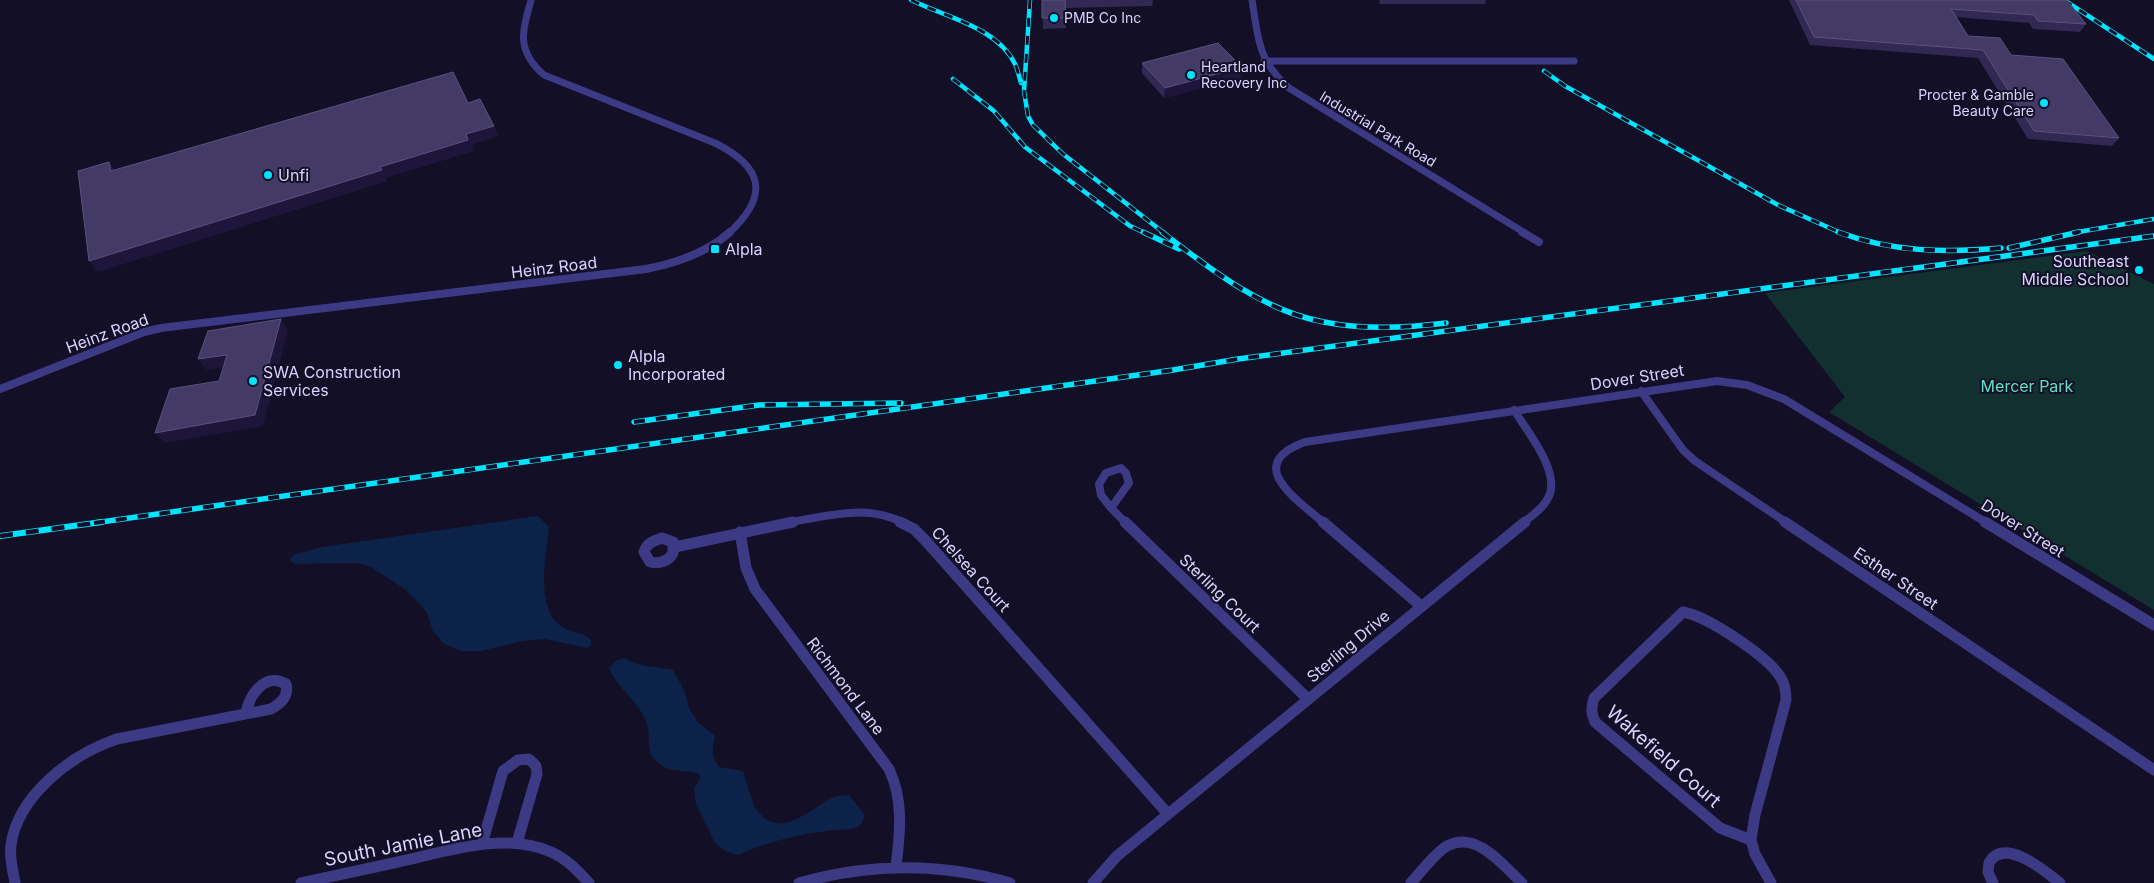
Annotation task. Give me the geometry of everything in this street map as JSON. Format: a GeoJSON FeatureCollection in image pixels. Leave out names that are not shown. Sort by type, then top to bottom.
{"type":"FeatureCollection","features":[{"type":"Feature","properties":{"kind":"street","name":"Heinz Road"},"geometry":{"type":"LineString","coordinates":[[0,389],[144,332],[161,328],[646,269],[680,261],[699,253],[724,238],[741,222],[754,201],[754,178],[746,163],[728,149],[716,143],[544,75],[525,56],[521,42],[531,0]]}},
{"type":"Feature","properties":{"kind":"street","name":"Industrial Park Road"},"geometry":{"type":"LineString","coordinates":[[1252,0],[1264,61],[1273,74],[1293,92],[1539,242]]}},
{"type":"Feature","properties":{"kind":"street"},"geometry":{"type":"LineString","coordinates":[[1264,61],[1574,61]]}},
{"type":"Feature","properties":{"kind":"street","name":"Dover Street"},"geometry":{"type":"LineString","coordinates":[[1421,606],[1282,487],[1276,475],[1278,458],[1290,447],[1305,442],[1641,391],[1720,381],[1743,384],[1784,398],[2154,626]]}},
{"type":"Feature","properties":{"kind":"street","name":"Esther Street"},"geometry":{"type":"LineString","coordinates":[[1641,391],[1683,450],[1695,461],[2154,770]]}},
{"type":"Feature","properties":{"kind":"street","name":"Sterling Drive"},"geometry":{"type":"LineString","coordinates":[[1093,883],[1117,856],[1542,508],[1549,500],[1552,482],[1551,474],[1514,410]]}},
{"type":"Feature","properties":{"kind":"street","name":"Sterling Court"},"geometry":{"type":"LineString","coordinates":[[1111,508],[1308,699]]}},
{"type":"Feature","properties":{"kind":"street","name":"Chelsea Court"},"geometry":{"type":"LineString","coordinates":[[675,547],[740,532],[853,512],[883,514],[906,524],[925,540],[1168,814]]}},
{"type":"Feature","properties":{"kind":"street","name":"Richmond Lane"},"geometry":{"type":"LineString","coordinates":[[740,532],[746,571],[755,589],[895,779],[902,810],[896,867]]}},
{"type":"Feature","properties":{"kind":"street","name":"Wakefield Court"},"geometry":{"type":"LineString","coordinates":[[1752,840],[1720,828],[1595,722],[1590,714],[1594,698],[1683,612],[1691,612],[1708,620],[1773,668],[1782,676],[1786,685],[1786,700],[1757,807],[1752,840],[1755,854],[1771,883]]}},
{"type":"Feature","properties":{"kind":"street"},"geometry":{"type":"LineString","coordinates":[[15,883],[11,859],[11,843],[16,827],[25,810],[38,793],[62,769],[95,748],[126,736],[246,713]]}},
{"type":"Feature","properties":{"kind":"street"},"geometry":{"type":"LineString","coordinates":[[482,844],[503,771],[509,763],[518,758],[526,758],[533,761],[537,766],[537,774],[517,843]]}},
{"type":"Feature","properties":{"kind":"street"},"geometry":{"type":"LineString","coordinates":[[1411,883],[1446,847],[1455,843],[1466,842],[1488,850],[1522,883]]}},
{"type":"Feature","properties":{"kind":"street","name":"South Jamie Lane"},"geometry":{"type":"LineString","coordinates":[[300,883],[482,844],[517,843],[543,849],[562,857],[579,870],[589,883]]}},
{"type":"Feature","properties":{"kind":"street"},"geometry":{"type":"LineString","coordinates":[[1993,883],[1987,867],[1990,860],[1996,855],[2003,853],[2022,857],[2060,883]]}},
{"type":"Feature","properties":{"kind":"street"},"geometry":{"type":"LineString","coordinates":[[799,883],[847,871],[878,866],[913,866],[946,870],[1010,883]]}},
{"type":"Feature","properties":{"kind":"green space","name":"Mercer Park"},"geometry":{"type":"Polygon","coordinates":[[[2087,251],[2154,284],[2154,610],[1829,412],[1845,397],[1765,293],[2087,251]]]}},
{"type":"Feature","properties":{"kind":"water"},"geometry":{"type":"Polygon","coordinates":[[[538,516],[549,527],[544,582],[545,596],[549,609],[555,620],[564,628],[585,635],[591,640],[591,645],[587,648],[545,639],[522,641],[481,651],[460,651],[443,643],[433,631],[426,611],[406,590],[371,567],[357,563],[294,564],[290,559],[293,555],[322,547],[538,516]]]}},
{"type":"Feature","properties":{"kind":"water"},"geometry":{"type":"Polygon","coordinates":[[[624,658],[641,665],[673,670],[685,692],[689,708],[697,721],[715,736],[713,752],[716,763],[719,767],[743,771],[755,806],[766,819],[776,823],[786,823],[796,820],[834,797],[849,795],[865,815],[859,826],[850,829],[830,830],[792,837],[760,846],[739,855],[727,852],[715,843],[696,804],[694,788],[700,779],[699,774],[666,768],[652,756],[644,717],[640,709],[617,683],[609,668],[617,660],[624,658]]]}},
{"type":"Feature","properties":{"kind":"building"},"geometry":{"type":"Polygon","coordinates":[[[1042,0],[1065,0],[1066,18],[1042,18],[1042,0]]]}},
{"type":"Feature","properties":{"kind":"building","name":"Procter & Gamble Beauty Care"},"geometry":{"type":"Polygon","coordinates":[[[1796,0],[2067,0],[2086,24],[2038,21],[2034,15],[1951,9],[1968,36],[2000,38],[2011,55],[2063,59],[2119,138],[2034,131],[1983,50],[1814,37],[1796,0]]]}},
{"type":"Feature","properties":{"kind":"building","name":"Heartland Recovery Inc"},"geometry":{"type":"Polygon","coordinates":[[[1218,43],[1242,67],[1165,88],[1142,63],[1218,43]]]}},
{"type":"Feature","properties":{"kind":"building","name":"Unfi"},"geometry":{"type":"Polygon","coordinates":[[[453,72],[468,103],[480,99],[494,126],[466,134],[468,140],[380,167],[382,170],[89,261],[78,171],[109,162],[111,171],[453,72]]]}},
{"type":"Feature","properties":{"kind":"building","name":"SWA Construction Services"},"geometry":{"type":"Polygon","coordinates":[[[281,319],[255,415],[155,433],[170,389],[219,381],[227,355],[198,359],[208,331],[281,319]]]}},
{"type":"Feature","properties":{"kind":"railway"},"geometry":{"type":"LineString","coordinates":[[911,0],[969,24],[996,41],[1007,51],[1015,64],[1021,83]]}},
{"type":"Feature","properties":{"kind":"railway"},"geometry":{"type":"LineString","coordinates":[[1030,0],[1024,91],[1028,116],[1033,125],[1063,154],[1164,233]]}},
{"type":"Feature","properties":{"kind":"railway"},"geometry":{"type":"LineString","coordinates":[[2064,0],[2154,59]]}},
{"type":"Feature","properties":{"kind":"railway"},"geometry":{"type":"LineString","coordinates":[[1544,71],[1565,86],[1778,205],[1841,233]]}},
{"type":"Feature","properties":{"kind":"railway"},"geometry":{"type":"LineString","coordinates":[[953,79],[994,111],[1025,147],[1130,226],[1145,233]]}},
{"type":"Feature","properties":{"kind":"railway"},"geometry":{"type":"LineString","coordinates":[[2072,233],[2154,219]]}},
{"type":"Feature","properties":{"kind":"railway"},"geometry":{"type":"LineString","coordinates":[[1143,232],[1179,249]]}},
{"type":"Feature","properties":{"kind":"railway"},"geometry":{"type":"LineString","coordinates":[[1162,232],[1238,287],[1280,308],[1301,316],[1339,325],[1370,327],[1400,327],[1446,323]]}},
{"type":"Feature","properties":{"kind":"railway"},"geometry":{"type":"LineString","coordinates":[[1838,232],[1878,244],[1918,249],[2001,248]]}},
{"type":"Feature","properties":{"kind":"railway"},"geometry":{"type":"LineString","coordinates":[[2009,248],[2079,232]]}},
{"type":"Feature","properties":{"kind":"railway"},"geometry":{"type":"LineString","coordinates":[[94,523],[1173,370],[1238,359],[2154,236]]}},
{"type":"Feature","properties":{"kind":"railway"},"geometry":{"type":"LineString","coordinates":[[634,422],[759,405],[901,403]]}},
{"type":"Feature","properties":{"kind":"railway"},"geometry":{"type":"LineString","coordinates":[[0,536],[102,522]]}},
{"type":"Feature","properties":{"kind":"place","name":"PMB Co Inc"},"geometry":{"type":"Point","coordinates":[1054,18]}},
{"type":"Feature","properties":{"kind":"place","name":"Heartland Recovery Inc"},"geometry":{"type":"Point","coordinates":[1191,75]}},
{"type":"Feature","properties":{"kind":"place","name":"Procter & Gamble Beauty Care"},"geometry":{"type":"Point","coordinates":[2044,103]}},
{"type":"Feature","properties":{"kind":"place","name":"Unfi"},"geometry":{"type":"Point","coordinates":[268,175]}},
{"type":"Feature","properties":{"kind":"place","name":"Alpla"},"geometry":{"type":"Point","coordinates":[715,249]}},
{"type":"Feature","properties":{"kind":"place","name":"Southeast Middle School"},"geometry":{"type":"Point","coordinates":[2139,270]}},
{"type":"Feature","properties":{"kind":"place","name":"Alpla Incorporated"},"geometry":{"type":"Point","coordinates":[618,365]}},
{"type":"Feature","properties":{"kind":"place","name":"SWA Construction Services"},"geometry":{"type":"Point","coordinates":[253,381]}}]}
